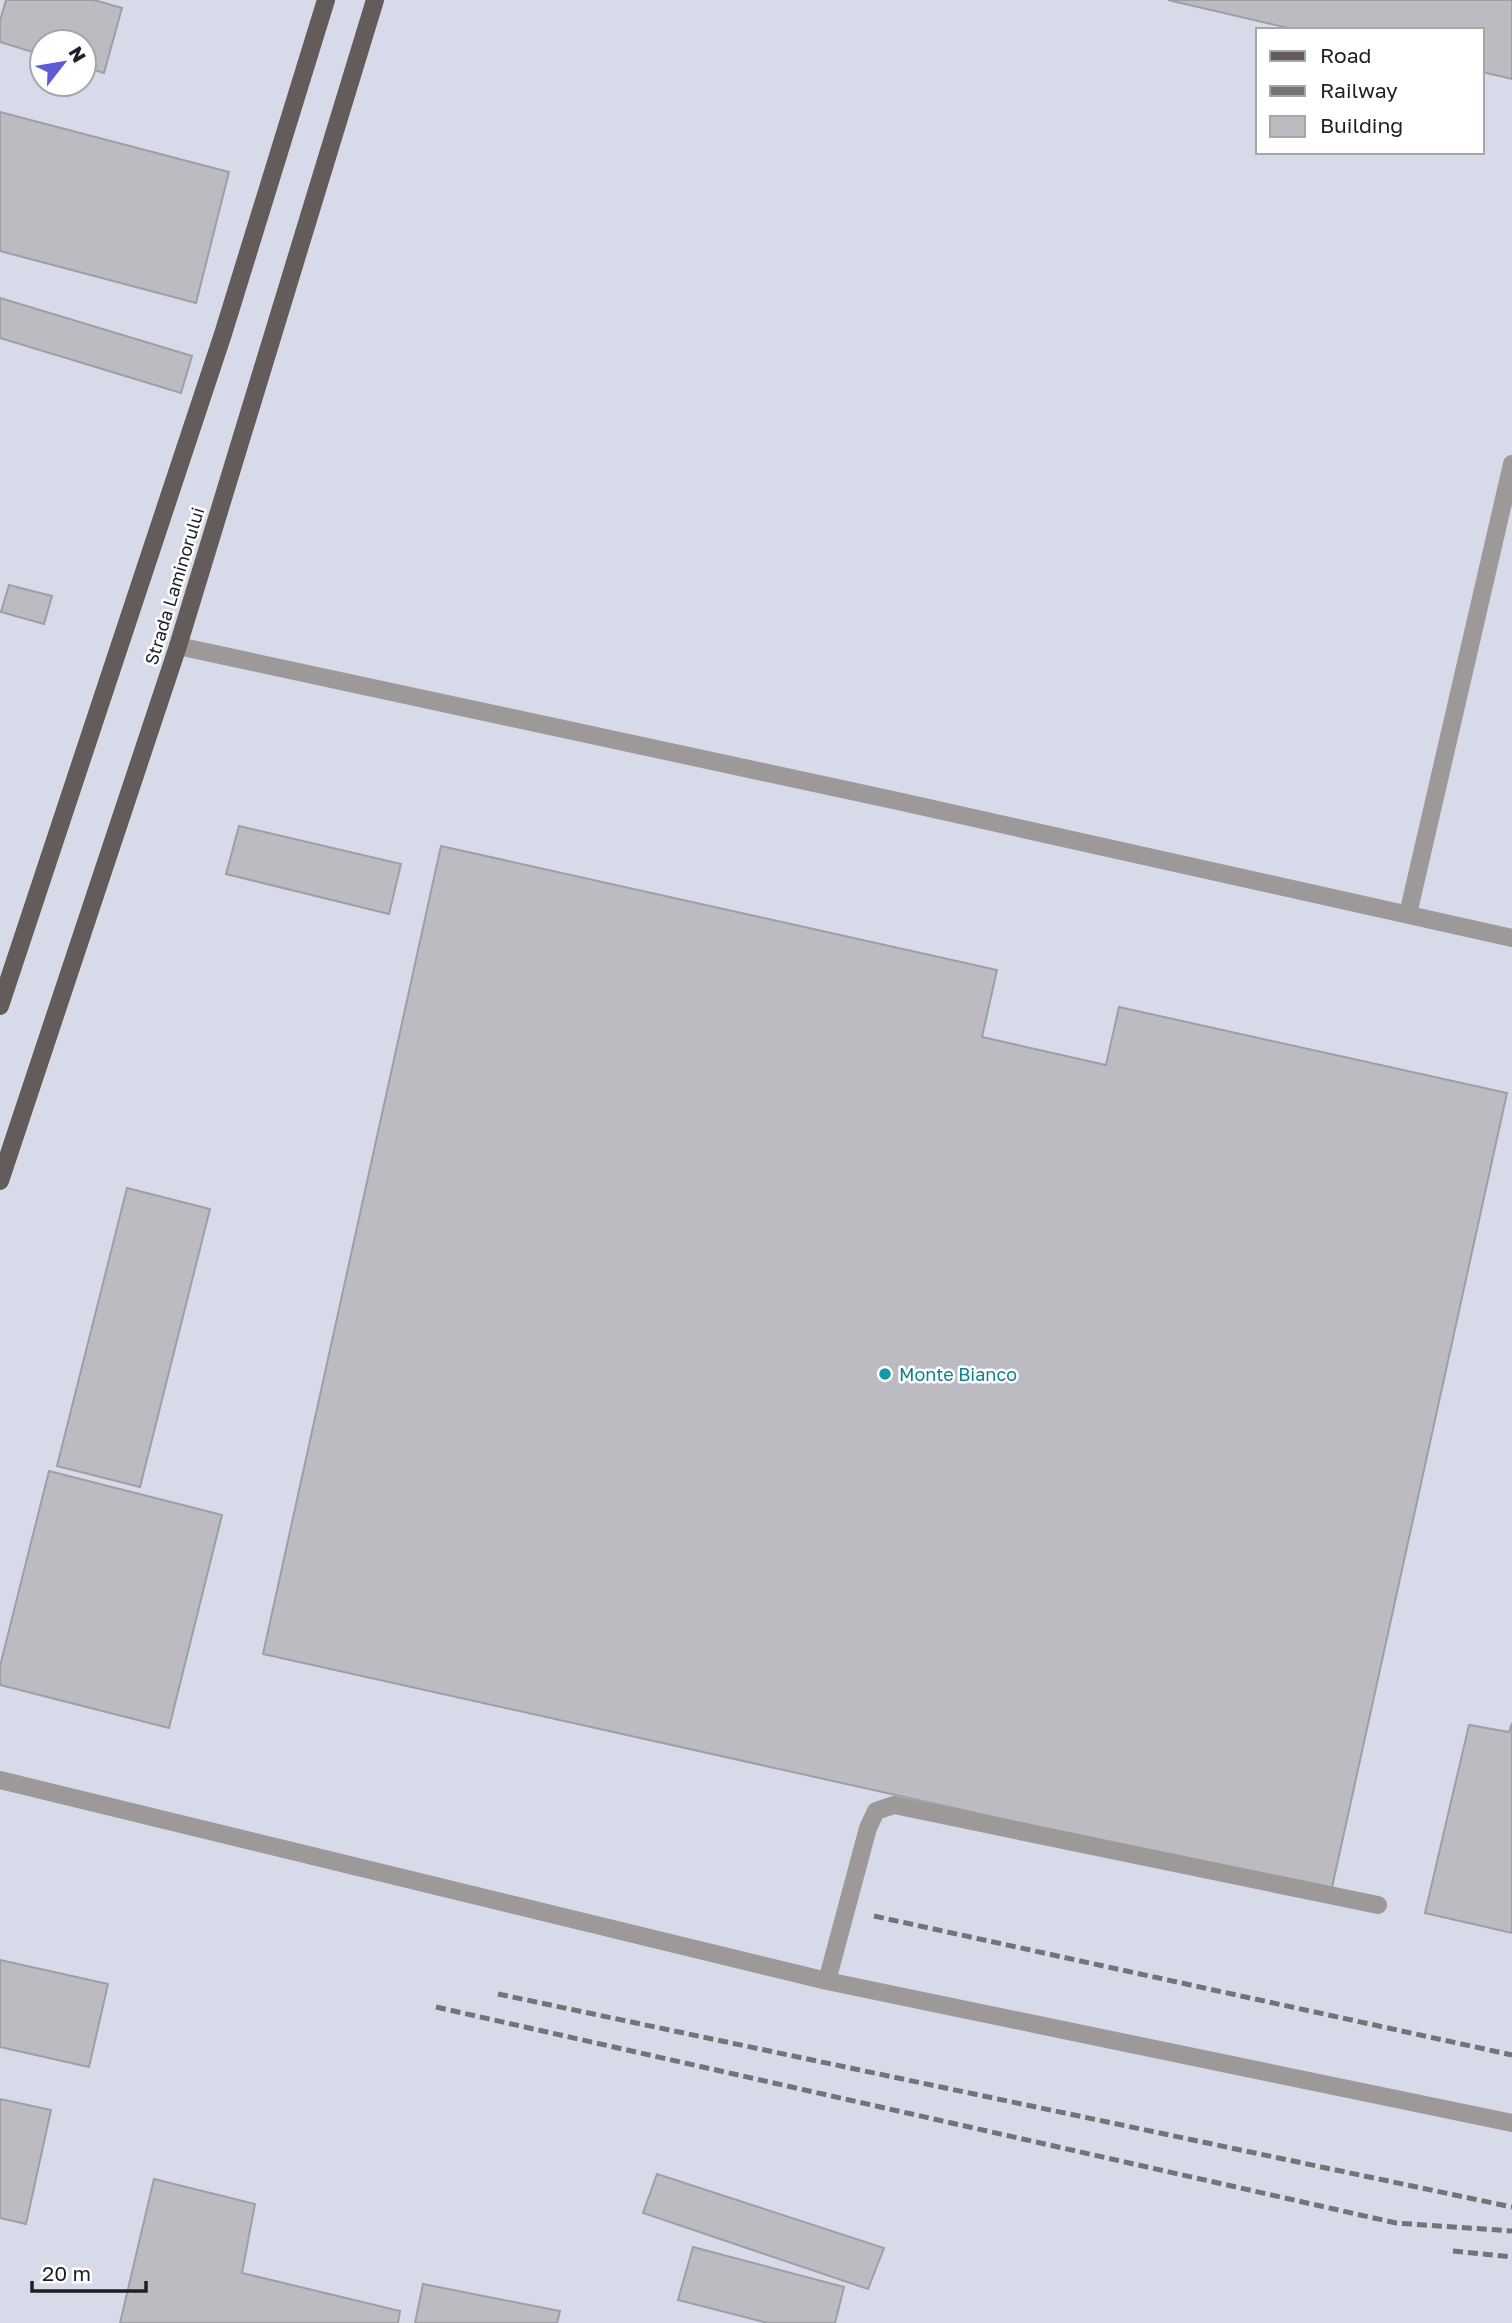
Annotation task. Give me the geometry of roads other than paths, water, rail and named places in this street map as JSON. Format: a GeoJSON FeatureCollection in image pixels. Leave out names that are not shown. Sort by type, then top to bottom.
{"type":"FeatureCollection","features":[{"type":"Feature","properties":{"kind":"main road","name":"Strada Laminorului"},"geometry":{"type":"LineString","coordinates":[[0,1006],[223,334],[326,0]]}},
{"type":"Feature","properties":{"kind":"main road","name":"Strada Laminorului"},"geometry":{"type":"LineString","coordinates":[[0,1181],[178,646],[375,0]]}},
{"type":"Feature","properties":{"kind":"lane"},"geometry":{"type":"LineString","coordinates":[[1408,914],[1512,464]]}},
{"type":"Feature","properties":{"kind":"lane"},"geometry":{"type":"LineString","coordinates":[[178,646],[893,800],[1512,938]]}},
{"type":"Feature","properties":{"kind":"lane"},"geometry":{"type":"LineString","coordinates":[[0,1780],[827,1981],[1512,2123]]}},
{"type":"Feature","properties":{"kind":"lane"},"geometry":{"type":"LineString","coordinates":[[827,1981],[868,1828],[876,1811],[894,1805],[1378,1905]]}},
{"type":"Feature","properties":{"kind":"railway"},"geometry":{"type":"LineString","coordinates":[[874,1916],[1512,2055]]}},
{"type":"Feature","properties":{"kind":"railway"},"geometry":{"type":"LineString","coordinates":[[498,1994],[1512,2207]]}},
{"type":"Feature","properties":{"kind":"railway"},"geometry":{"type":"LineString","coordinates":[[436,2007],[1396,2223],[1512,2231]]}},
{"type":"Feature","properties":{"kind":"railway"},"geometry":{"type":"LineString","coordinates":[[1453,2251],[1512,2257]]}},
{"type":"Feature","properties":{"kind":"place","name":"Monte Bianco"},"geometry":{"type":"Point","coordinates":[885,1374]}}]}
